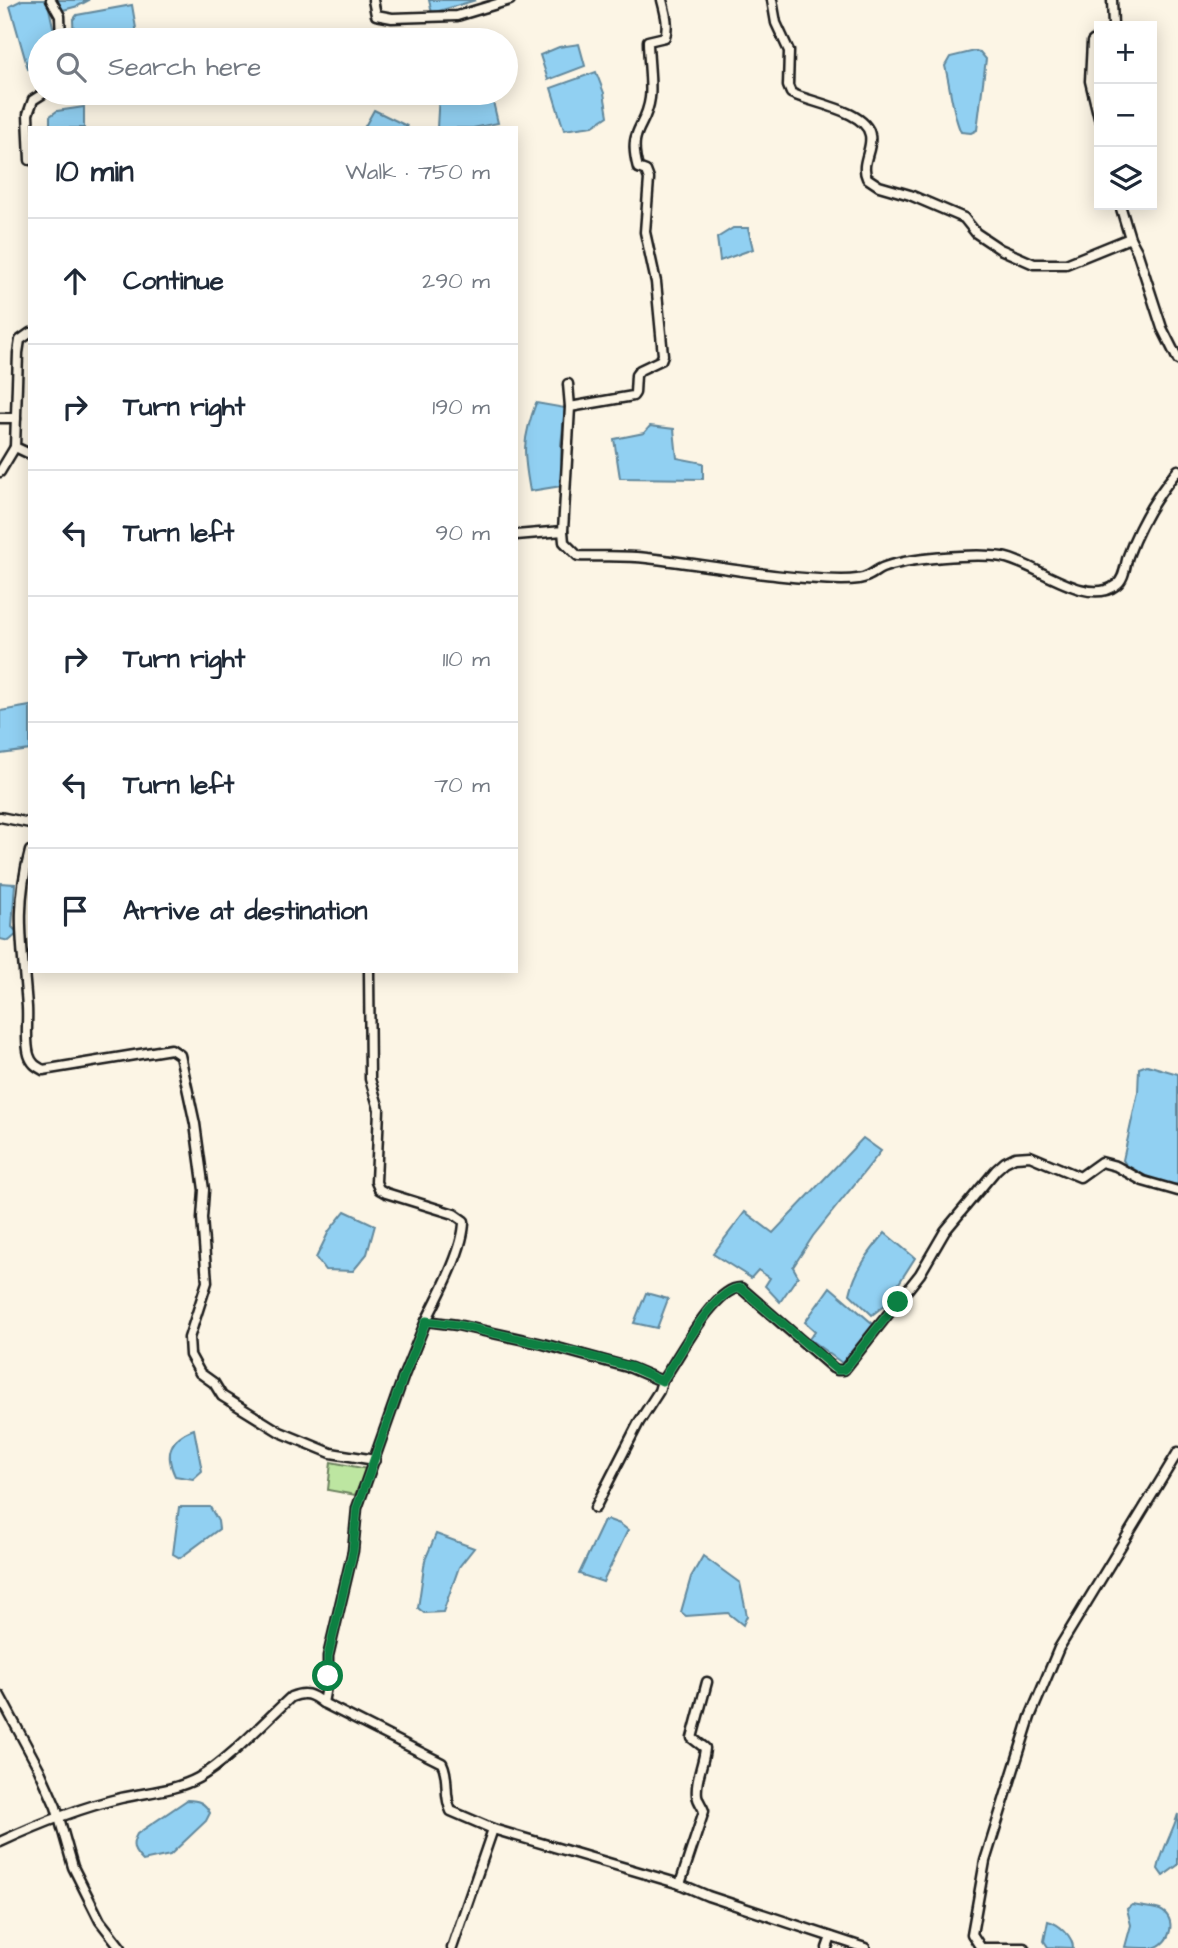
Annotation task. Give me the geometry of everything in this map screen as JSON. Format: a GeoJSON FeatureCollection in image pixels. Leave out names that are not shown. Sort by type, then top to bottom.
{"type":"FeatureCollection","features":[{"type":"Feature","properties":{"kind":"street"},"geometry":{"type":"LineString","coordinates":[[51,0],[60,16],[60,28]]}},
{"type":"Feature","properties":{"kind":"street"},"geometry":{"type":"LineString","coordinates":[[373,0],[376,15],[391,18],[457,16],[510,0]]}},
{"type":"Feature","properties":{"kind":"street"},"geometry":{"type":"LineString","coordinates":[[570,407],[633,396],[636,375],[640,370],[661,360],[663,355],[656,282],[645,232],[649,179],[646,171],[638,168],[634,153],[634,137],[650,97],[648,41],[666,37],[667,34],[662,0]]}},
{"type":"Feature","properties":{"kind":"street"},"geometry":{"type":"LineString","coordinates":[[772,0],[776,23],[789,51],[788,86],[791,93],[845,111],[866,127],[871,136],[864,172],[872,181],[964,218],[976,233],[1000,249],[1034,264],[1066,264],[1130,238]]}},
{"type":"Feature","properties":{"kind":"street"},"geometry":{"type":"LineString","coordinates":[[1112,0],[1113,21]]}},
{"type":"Feature","properties":{"kind":"street"},"geometry":{"type":"LineString","coordinates":[[1094,40],[1090,81],[1094,97]]}},
{"type":"Feature","properties":{"kind":"street"},"geometry":{"type":"LineString","coordinates":[[29,126],[31,105]]}},
{"type":"Feature","properties":{"kind":"street"},"geometry":{"type":"LineString","coordinates":[[1122,210],[1162,328],[1178,360]]}},
{"type":"Feature","properties":{"kind":"street"},"geometry":{"type":"LineString","coordinates":[[0,471],[15,447],[18,353],[20,340],[28,334]]}},
{"type":"Feature","properties":{"kind":"street"},"geometry":{"type":"LineString","coordinates":[[568,384],[570,407],[563,531],[564,542],[578,556],[645,557],[843,580],[866,578],[882,568],[944,556],[1003,557],[1074,587],[1098,591],[1113,587],[1122,579],[1128,555],[1145,515],[1178,470]]}},
{"type":"Feature","properties":{"kind":"street"},"geometry":{"type":"LineString","coordinates":[[0,418],[16,418]]}},
{"type":"Feature","properties":{"kind":"street"},"geometry":{"type":"LineString","coordinates":[[15,447],[28,453]]}},
{"type":"Feature","properties":{"kind":"street"},"geometry":{"type":"LineString","coordinates":[[518,535],[563,531]]}},
{"type":"Feature","properties":{"kind":"street"},"geometry":{"type":"LineString","coordinates":[[0,817],[28,823]]}},
{"type":"Feature","properties":{"kind":"street"},"geometry":{"type":"LineString","coordinates":[[28,860],[19,923],[27,1005],[28,1054],[34,1065],[43,1070],[171,1049],[180,1055],[195,1124],[204,1190],[202,1218],[206,1282],[188,1338],[190,1355],[201,1373],[214,1383],[222,1396],[281,1432],[331,1453],[375,1460]]}},
{"type":"Feature","properties":{"kind":"street"},"geometry":{"type":"LineString","coordinates":[[323,1703],[328,1676],[328,1656],[353,1551],[357,1508],[404,1375],[464,1231],[464,1221],[454,1214],[386,1194],[379,1189],[376,1182],[379,1109],[370,1079],[369,973]]}},
{"type":"Feature","properties":{"kind":"street"},"geometry":{"type":"LineString","coordinates":[[596,1508],[662,1381],[706,1314],[724,1293],[733,1287],[741,1288],[833,1368],[844,1370],[920,1274],[945,1231],[996,1170],[1015,1157],[1030,1156],[1080,1177],[1101,1162],[1116,1166],[1143,1181],[1178,1191]]}},
{"type":"Feature","properties":{"kind":"street"},"geometry":{"type":"LineString","coordinates":[[426,1321],[457,1325],[570,1350],[631,1367],[662,1381]]}},
{"type":"Feature","properties":{"kind":"street"},"geometry":{"type":"LineString","coordinates":[[1024,1948],[982,1948],[972,1934],[985,1861],[1030,1717],[1059,1648],[1178,1452]]}},
{"type":"Feature","properties":{"kind":"street"},"geometry":{"type":"LineString","coordinates":[[680,1884],[704,1811],[697,1800],[696,1783],[705,1761],[705,1748],[692,1738],[708,1682]]}},
{"type":"Feature","properties":{"kind":"street"},"geometry":{"type":"LineString","coordinates":[[0,1842],[58,1817],[120,1798],[169,1789],[199,1777],[291,1697],[301,1693],[311,1694],[323,1703],[442,1763],[447,1773],[446,1799],[451,1811],[493,1829],[680,1884],[708,1896],[865,1948]]}},
{"type":"Feature","properties":{"kind":"street"},"geometry":{"type":"LineString","coordinates":[[0,1696],[56,1807],[73,1867],[100,1920],[121,1948]]}},
{"type":"Feature","properties":{"kind":"street"},"geometry":{"type":"LineString","coordinates":[[452,1948],[493,1829]]}},
{"type":"Feature","properties":{"kind":"street"},"geometry":{"type":"LineString","coordinates":[[827,1948],[831,1937]]}},
{"type":"Feature","properties":{"kind":"green space"},"geometry":{"type":"Polygon","coordinates":[[[331,1462],[367,1469],[355,1495],[328,1490],[331,1462]]]}},
{"type":"Feature","properties":{"kind":"water"},"geometry":{"type":"Polygon","coordinates":[[[22,0],[45,0],[48,4],[53,28],[28,28],[28,69],[10,6],[22,0]]]}},
{"type":"Feature","properties":{"kind":"water"},"geometry":{"type":"Polygon","coordinates":[[[57,0],[89,0],[63,10],[57,0]]]}},
{"type":"Feature","properties":{"kind":"water"},"geometry":{"type":"Polygon","coordinates":[[[429,0],[476,0],[432,13],[429,0]]]}},
{"type":"Feature","properties":{"kind":"water"},"geometry":{"type":"Polygon","coordinates":[[[132,5],[136,28],[73,28],[73,20],[77,15],[132,5]]]}},
{"type":"Feature","properties":{"kind":"water"},"geometry":{"type":"Polygon","coordinates":[[[579,44],[585,66],[548,80],[540,55],[559,47],[579,44]]]}},
{"type":"Feature","properties":{"kind":"water"},"geometry":{"type":"Polygon","coordinates":[[[980,52],[986,59],[977,130],[971,133],[961,132],[945,66],[950,57],[980,52]]]}},
{"type":"Feature","properties":{"kind":"water"},"geometry":{"type":"Polygon","coordinates":[[[596,72],[604,93],[608,116],[593,126],[564,130],[551,88],[596,72]]]}},
{"type":"Feature","properties":{"kind":"water"},"geometry":{"type":"Polygon","coordinates":[[[438,105],[494,105],[498,123],[483,126],[437,126],[438,105]]]}},
{"type":"Feature","properties":{"kind":"water"},"geometry":{"type":"Polygon","coordinates":[[[84,107],[84,126],[50,126],[50,116],[57,111],[84,107]]]}},
{"type":"Feature","properties":{"kind":"water"},"geometry":{"type":"Polygon","coordinates":[[[374,110],[407,126],[365,126],[374,110]]]}},
{"type":"Feature","properties":{"kind":"water"},"geometry":{"type":"Polygon","coordinates":[[[733,228],[748,228],[753,249],[720,261],[717,238],[733,228]]]}},
{"type":"Feature","properties":{"kind":"water"},"geometry":{"type":"Polygon","coordinates":[[[536,403],[565,408],[561,445],[562,481],[561,486],[530,491],[525,447],[536,403]]]}},
{"type":"Feature","properties":{"kind":"water"},"geometry":{"type":"Polygon","coordinates":[[[650,426],[674,429],[677,458],[703,463],[703,479],[620,478],[614,439],[644,433],[650,426]]]}},
{"type":"Feature","properties":{"kind":"water"},"geometry":{"type":"Polygon","coordinates":[[[28,706],[28,750],[0,754],[0,711],[28,706]]]}},
{"type":"Feature","properties":{"kind":"water"},"geometry":{"type":"Polygon","coordinates":[[[0,883],[15,884],[12,927],[18,933],[9,941],[0,939],[0,883]]]}},
{"type":"Feature","properties":{"kind":"water"},"geometry":{"type":"Polygon","coordinates":[[[1147,1065],[1178,1074],[1178,1184],[1165,1184],[1151,1179],[1126,1165],[1123,1160],[1138,1092],[1139,1068],[1147,1065]]]}},
{"type":"Feature","properties":{"kind":"water"},"geometry":{"type":"Polygon","coordinates":[[[863,1138],[881,1151],[813,1236],[793,1267],[798,1276],[780,1302],[765,1286],[770,1278],[758,1270],[751,1278],[713,1254],[745,1212],[773,1233],[863,1138]]]}},
{"type":"Feature","properties":{"kind":"water"},"geometry":{"type":"Polygon","coordinates":[[[345,1211],[375,1225],[367,1254],[353,1271],[325,1270],[316,1258],[329,1231],[345,1211]]]}},
{"type":"Feature","properties":{"kind":"water"},"geometry":{"type":"Polygon","coordinates":[[[885,1233],[915,1258],[885,1305],[872,1315],[850,1294],[859,1269],[885,1233]]]}},
{"type":"Feature","properties":{"kind":"water"},"geometry":{"type":"Polygon","coordinates":[[[830,1287],[873,1324],[842,1363],[809,1339],[815,1331],[805,1322],[830,1287]]]}},
{"type":"Feature","properties":{"kind":"water"},"geometry":{"type":"Polygon","coordinates":[[[646,1293],[668,1299],[657,1328],[634,1323],[646,1293]]]}},
{"type":"Feature","properties":{"kind":"water"},"geometry":{"type":"Polygon","coordinates":[[[194,1429],[202,1471],[193,1479],[175,1476],[170,1460],[171,1447],[179,1437],[194,1429]]]}},
{"type":"Feature","properties":{"kind":"water"},"geometry":{"type":"Polygon","coordinates":[[[179,1507],[210,1507],[218,1521],[219,1529],[180,1558],[173,1554],[179,1507]]]}},
{"type":"Feature","properties":{"kind":"water"},"geometry":{"type":"Polygon","coordinates":[[[609,1520],[628,1530],[603,1582],[579,1574],[604,1521],[609,1520]]]}},
{"type":"Feature","properties":{"kind":"water"},"geometry":{"type":"Polygon","coordinates":[[[436,1534],[474,1548],[459,1567],[443,1612],[424,1613],[418,1608],[425,1560],[436,1534]]]}},
{"type":"Feature","properties":{"kind":"water"},"geometry":{"type":"Polygon","coordinates":[[[703,1556],[740,1583],[747,1616],[743,1625],[728,1613],[686,1616],[681,1612],[691,1577],[703,1556]]]}},
{"type":"Feature","properties":{"kind":"water"},"geometry":{"type":"Polygon","coordinates":[[[187,1800],[204,1804],[210,1813],[206,1821],[170,1855],[143,1861],[134,1849],[137,1834],[187,1800]]]}},
{"type":"Feature","properties":{"kind":"water"},"geometry":{"type":"Polygon","coordinates":[[[1178,1814],[1178,1865],[1163,1876],[1158,1869],[1178,1814]]]}},
{"type":"Feature","properties":{"kind":"water"},"geometry":{"type":"Polygon","coordinates":[[[1132,1905],[1160,1910],[1166,1914],[1170,1930],[1159,1946],[1125,1947],[1131,1925],[1127,1909],[1132,1905]]]}},
{"type":"Feature","properties":{"kind":"water"},"geometry":{"type":"Polygon","coordinates":[[[1048,1921],[1065,1931],[1073,1948],[1048,1947],[1044,1941],[1048,1921]]]}},
{"type":"Feature","properties":{"kind":"route"},"geometry":{"type":"LineString","coordinates":[[328,1676],[328,1656],[353,1551],[357,1508],[426,1321],[543,1344],[631,1367],[662,1381],[694,1331],[724,1293],[733,1287],[741,1288],[837,1370],[844,1370],[898,1302]]}}]}
